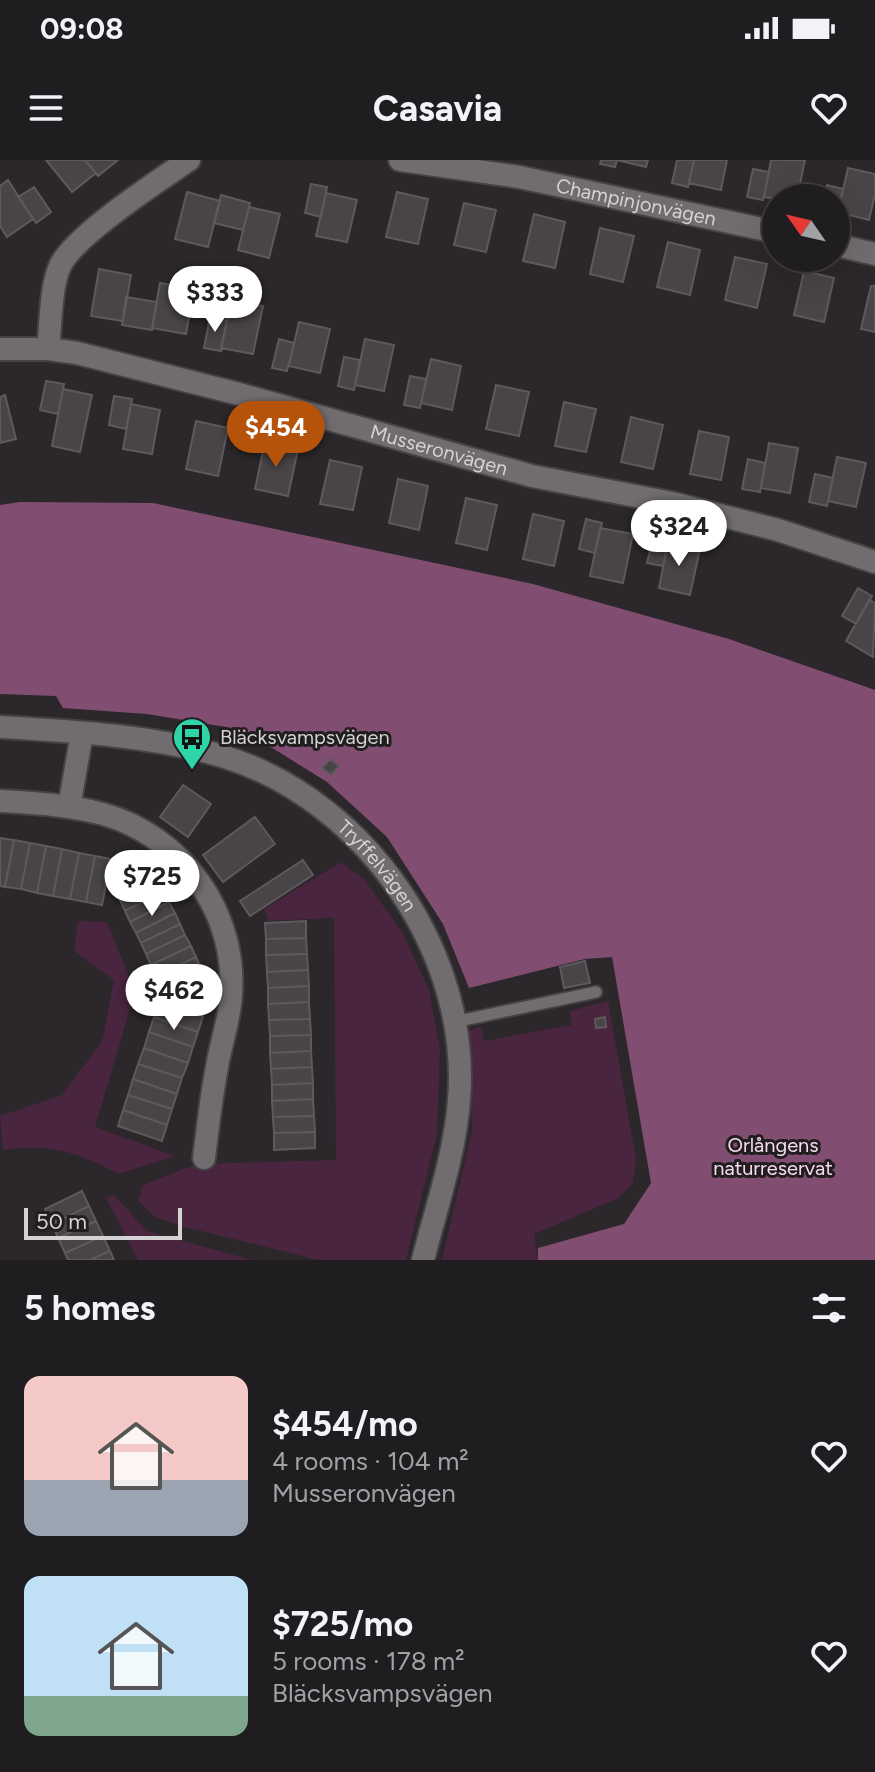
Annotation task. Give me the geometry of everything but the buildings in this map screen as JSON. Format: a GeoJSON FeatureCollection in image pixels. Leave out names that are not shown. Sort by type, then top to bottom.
{"type":"FeatureCollection","features":[{"type":"Feature","properties":{"kind":"street"},"geometry":{"type":"LineString","coordinates":[[48,349],[55,282],[60,265],[78,243],[189,160]]}},
{"type":"Feature","properties":{"kind":"street","name":"Champinjonvägen"},"geometry":{"type":"LineString","coordinates":[[400,160],[519,177],[762,229]]}},
{"type":"Feature","properties":{"kind":"street"},"geometry":{"type":"LineString","coordinates":[[850,248],[875,254]]}},
{"type":"Feature","properties":{"kind":"street","name":"Musseronvägen"},"geometry":{"type":"LineString","coordinates":[[0,349],[48,349],[77,353],[239,394],[532,476],[672,503],[778,530],[875,562]]}},
{"type":"Feature","properties":{"kind":"street","name":"Tryffelvägen"},"geometry":{"type":"LineString","coordinates":[[0,727],[82,733],[175,746],[228,758],[301,794],[335,819],[377,860],[409,905],[426,936],[454,1022],[458,1056],[459,1101],[447,1166],[423,1260]]}},
{"type":"Feature","properties":{"kind":"street"},"geometry":{"type":"LineString","coordinates":[[69,807],[82,733]]}},
{"type":"Feature","properties":{"kind":"street"},"geometry":{"type":"LineString","coordinates":[[0,801],[69,807],[123,821],[162,843],[192,872],[217,911],[227,939],[231,994],[204,1158]]}},
{"type":"Feature","properties":{"kind":"lane"},"geometry":{"type":"LineString","coordinates":[[454,1022],[596,992]]}},
{"type":"Feature","properties":{"kind":"shaded area"},"geometry":{"type":"Polygon","coordinates":[[[341,862],[364,879],[401,930],[429,989],[440,1050],[437,1134],[406,1260],[318,1260],[181,1226],[155,1217],[138,1201],[143,1185],[196,1164],[336,1160],[334,918],[268,921],[264,909],[341,862]]]}},
{"type":"Feature","properties":{"kind":"shaded area"},"geometry":{"type":"Polygon","coordinates":[[[78,921],[107,922],[135,992],[95,1127],[175,1156],[118,1174],[63,1151],[34,1148],[3,1150],[0,1116],[62,1095],[102,1042],[114,980],[74,951],[78,921]]]}},
{"type":"Feature","properties":{"kind":"shaded area"},"geometry":{"type":"Polygon","coordinates":[[[608,1001],[636,1159],[633,1183],[619,1198],[534,1234],[538,1260],[442,1260],[472,1131],[469,1031],[481,1026],[484,1041],[571,1025],[570,1011],[608,1001]]]}},
{"type":"Feature","properties":{"kind":"shaded area"},"geometry":{"type":"Polygon","coordinates":[[[114,1195],[147,1231],[252,1260],[138,1260],[106,1198],[114,1195]]]}},
{"type":"Feature","properties":{"kind":"green space","name":"Orlångens naturreservat"},"geometry":{"type":"Polygon","coordinates":[[[20,502],[153,503],[533,584],[729,639],[875,690],[875,1260],[538,1260],[538,1248],[624,1224],[651,1183],[612,957],[585,959],[469,988],[443,924],[387,837],[327,782],[274,749],[226,727],[147,714],[63,708],[56,696],[0,694],[0,505],[20,502]]]}},
{"type":"Feature","properties":{"kind":"place","name":"Bläcksvampsvägen"},"geometry":{"type":"Point","coordinates":[192,771]}}]}
